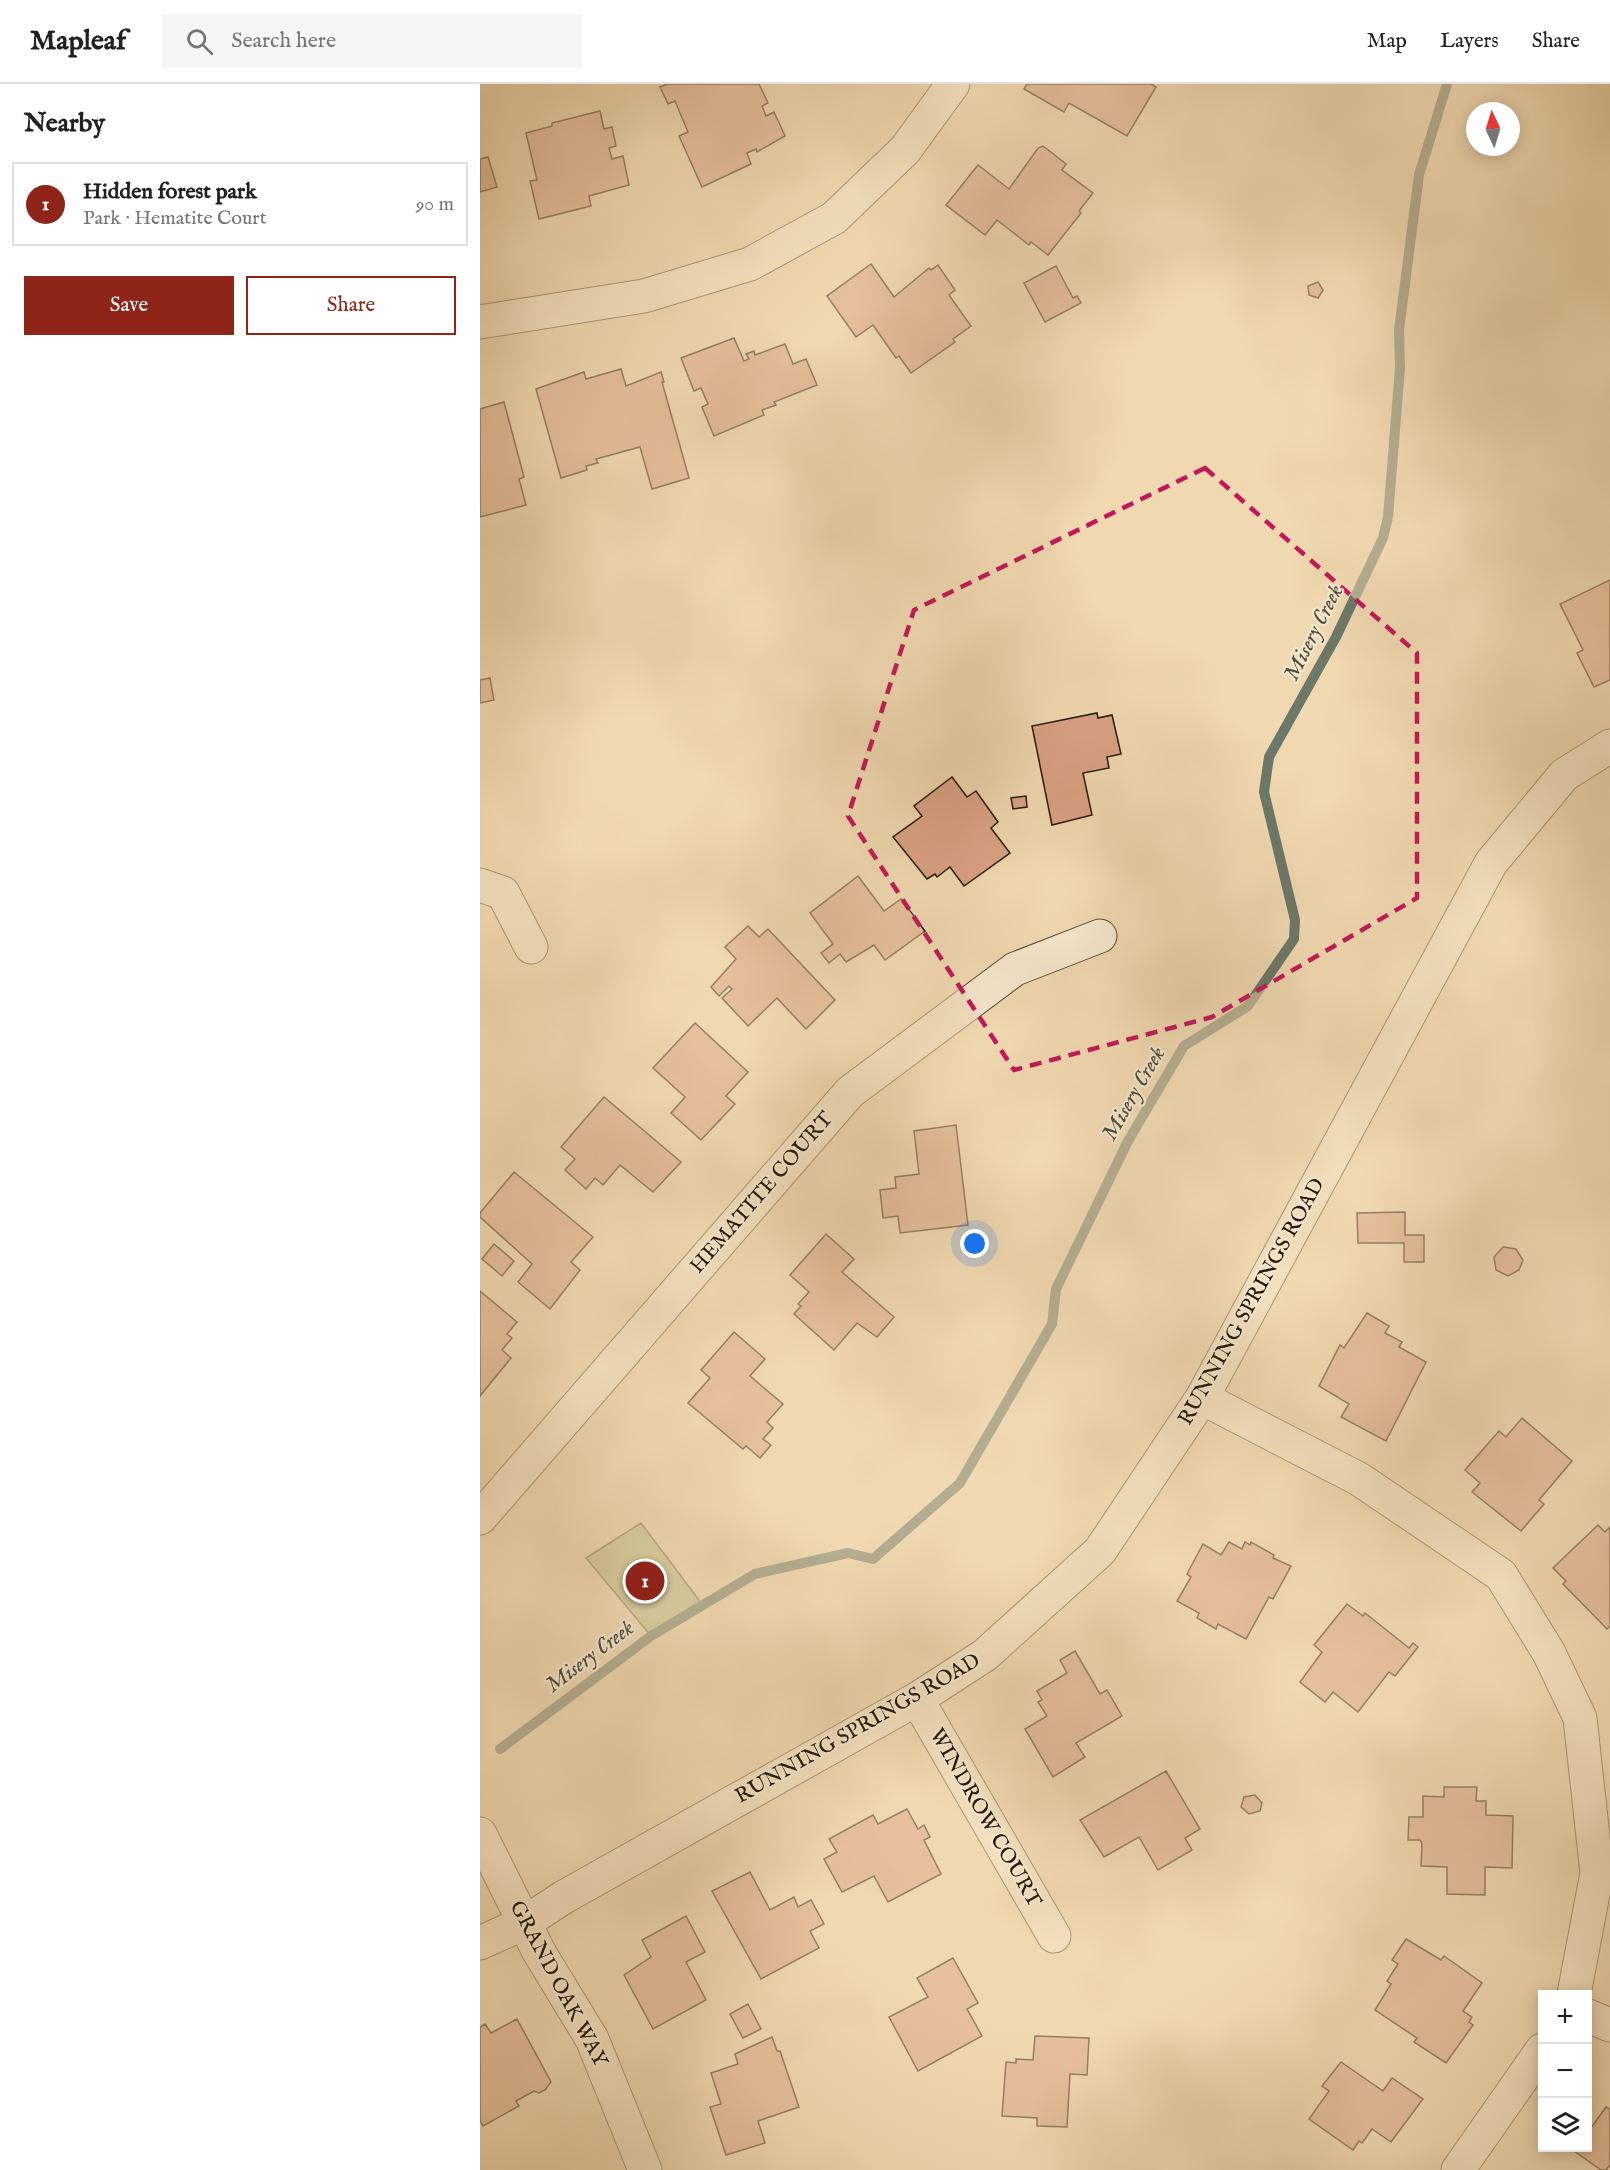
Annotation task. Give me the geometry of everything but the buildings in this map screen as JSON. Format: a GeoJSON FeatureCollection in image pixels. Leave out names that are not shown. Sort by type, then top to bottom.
{"type":"FeatureCollection","features":[{"type":"Feature","properties":{"kind":"street"},"geometry":{"type":"LineString","coordinates":[[480,322],[644,296],[750,264],[834,218],[905,150],[953,84]]}},
{"type":"Feature","properties":{"kind":"street","name":"RUNNING SPRINGS ROAD"},"geometry":{"type":"LineString","coordinates":[[480,1944],[524,1923],[564,1897],[917,1699],[985,1655],[1100,1551],[1202,1398],[1491,862],[1564,775],[1610,746]]}},
{"type":"Feature","properties":{"kind":"street"},"geometry":{"type":"LineString","coordinates":[[480,885],[503,893],[531,947]]}},
{"type":"Feature","properties":{"kind":"street","name":"HEMATITE COURT"},"geometry":{"type":"LineString","coordinates":[[480,1518],[850,1092],[1015,969],[1100,936]]}},
{"type":"Feature","properties":{"kind":"street"},"geometry":{"type":"LineString","coordinates":[[1202,1398],[1359,1479],[1501,1575],[1549,1653],[1580,1718],[1597,1873],[1575,1990]]}},
{"type":"Feature","properties":{"kind":"street","name":"WINDROW COURT"},"geometry":{"type":"LineString","coordinates":[[917,1699],[1054,1936]]}},
{"type":"Feature","properties":{"kind":"street","name":"GRAND OAK WAY"},"geometry":{"type":"LineString","coordinates":[[480,1834],[524,1923],[592,2039],[645,2170]]}},
{"type":"Feature","properties":{"kind":"street"},"geometry":{"type":"LineString","coordinates":[[1592,2018],[1610,2025]]}},
{"type":"Feature","properties":{"kind":"street"},"geometry":{"type":"LineString","coordinates":[[1458,2170],[1538,2056]]}},
{"type":"Feature","properties":{"kind":"highlighted area"},"geometry":{"type":"Polygon","coordinates":[[[1205,468],[1417,653],[1417,898],[1212,1017],[1014,1070],[848,816],[914,610],[1205,468]]]}},
{"type":"Feature","properties":{"kind":"green space"},"geometry":{"type":"Polygon","coordinates":[[[641,1523],[702,1604],[651,1636],[586,1558],[641,1523]]]}},
{"type":"Feature","properties":{"kind":"waterway","name":"Misery Creek"},"geometry":{"type":"LineString","coordinates":[[500,1749],[651,1636],[755,1574],[848,1553],[873,1559],[960,1483],[1052,1324],[1056,1289],[1128,1141],[1184,1046],[1248,1006],[1294,939],[1295,920],[1264,792],[1269,757],[1336,637],[1383,538],[1388,517],[1400,368],[1399,330],[1419,175],[1447,84]]}},
{"type":"Feature","properties":{"kind":"place","name":"Hidden forest park"},"geometry":{"type":"Point","coordinates":[645,1581]}}]}
